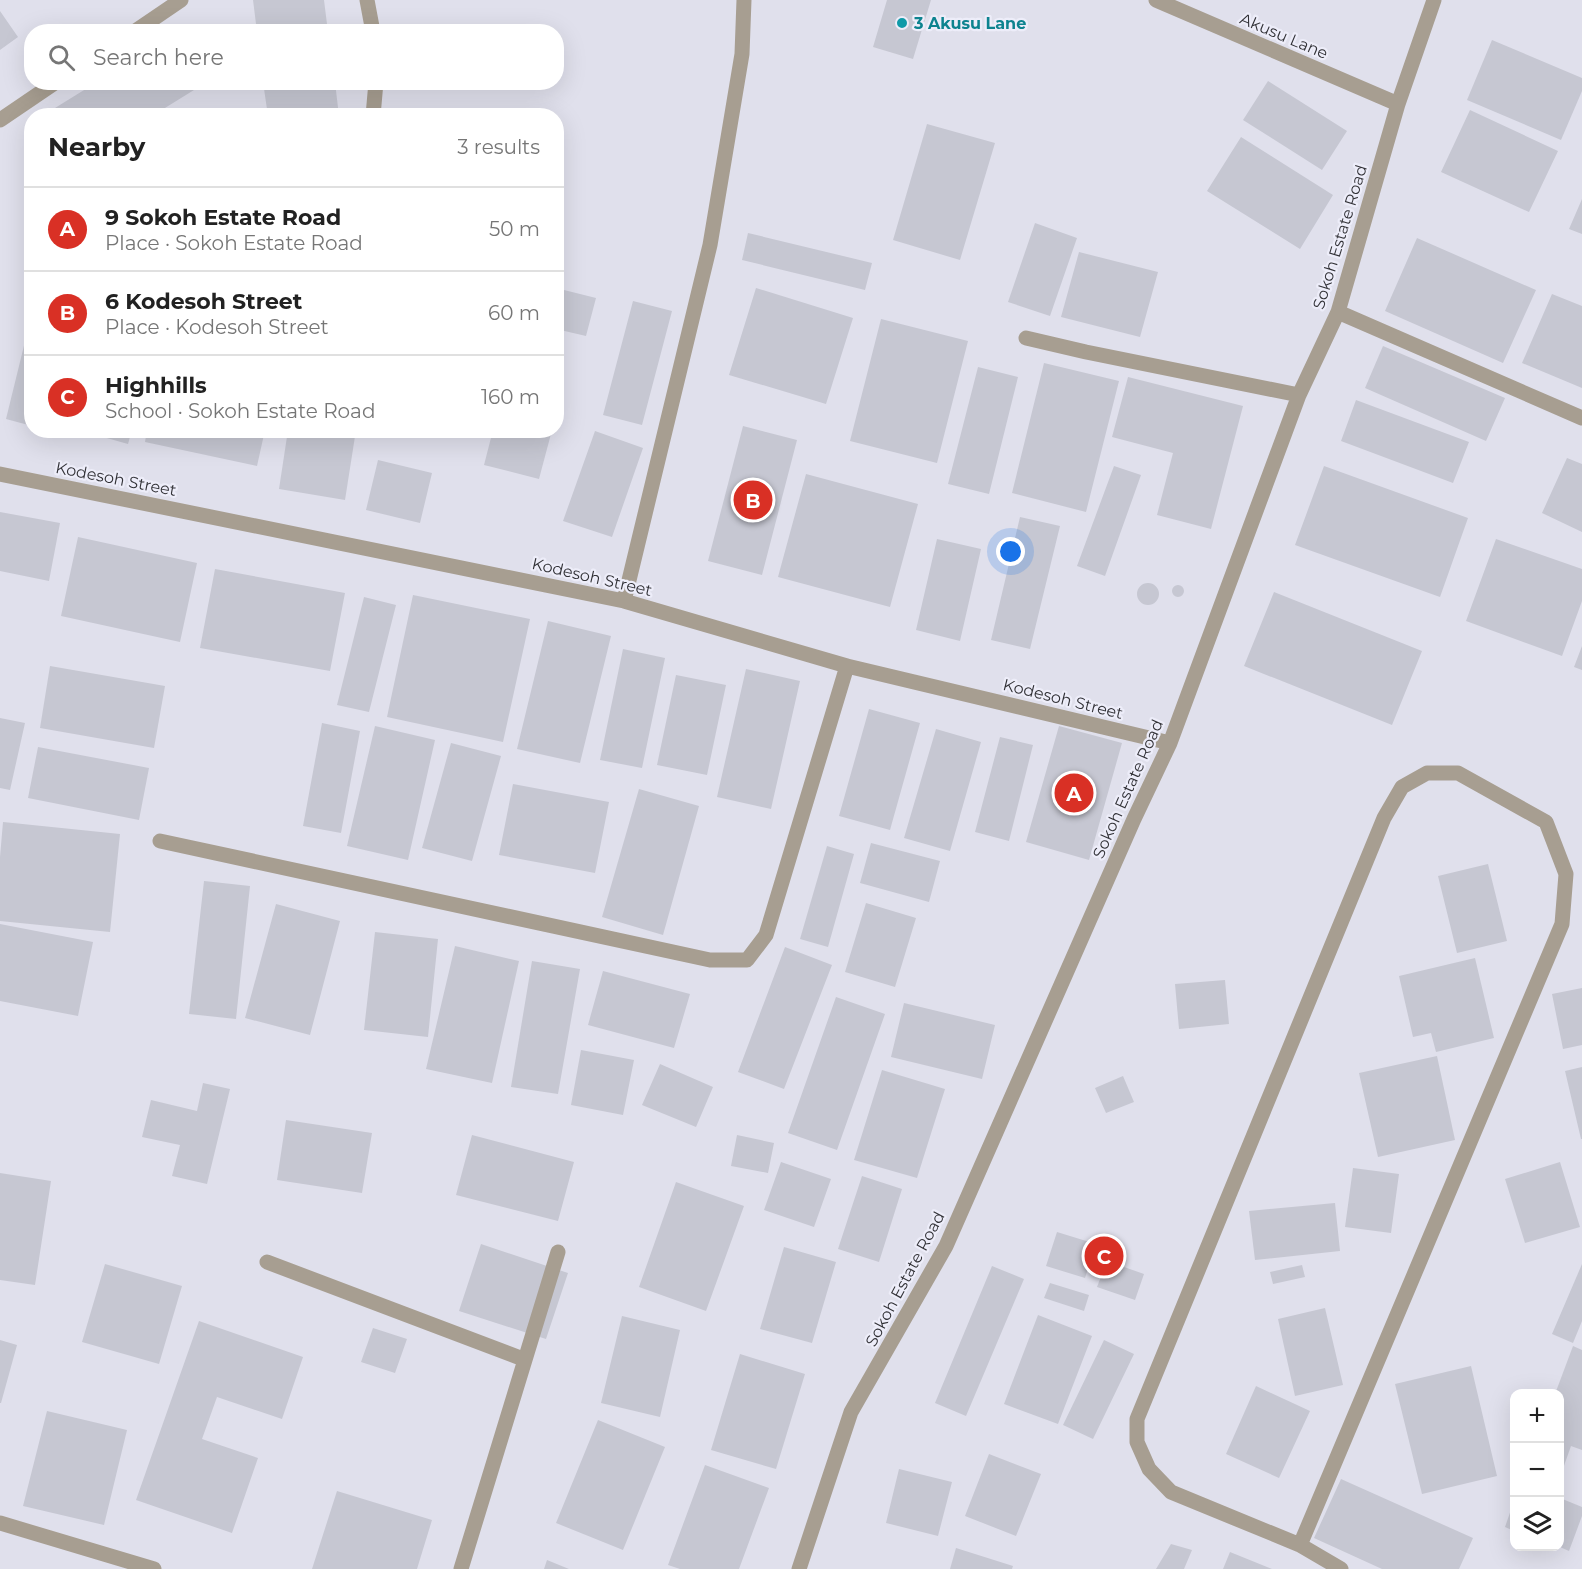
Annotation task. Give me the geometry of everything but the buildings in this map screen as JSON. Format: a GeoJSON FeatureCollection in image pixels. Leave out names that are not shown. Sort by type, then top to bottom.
{"type":"FeatureCollection","features":[{"type":"Feature","properties":{"kind":"street"},"geometry":{"type":"LineString","coordinates":[[146,24],[182,0]]}},
{"type":"Feature","properties":{"kind":"street"},"geometry":{"type":"LineString","coordinates":[[367,0],[371,24]]}},
{"type":"Feature","properties":{"kind":"street"},"geometry":{"type":"LineString","coordinates":[[624,601],[710,244],[742,54],[744,0]]}},
{"type":"Feature","properties":{"kind":"street","name":"Akusu Lane"},"geometry":{"type":"LineString","coordinates":[[1156,0],[1398,104]]}},
{"type":"Feature","properties":{"kind":"street","name":"Sokoh Estate Road"},"geometry":{"type":"LineString","coordinates":[[799,1569],[852,1412],[946,1246],[1129,830],[1170,743],[1299,395],[1338,312],[1398,104],[1434,0]]}},
{"type":"Feature","properties":{"kind":"street"},"geometry":{"type":"LineString","coordinates":[[0,120],[44,90]]}},
{"type":"Feature","properties":{"kind":"street"},"geometry":{"type":"LineString","coordinates":[[374,108],[375,90]]}},
{"type":"Feature","properties":{"kind":"street"},"geometry":{"type":"LineString","coordinates":[[1338,312],[1582,418]]}},
{"type":"Feature","properties":{"kind":"street"},"geometry":{"type":"LineString","coordinates":[[1026,338],[1299,395]]}},
{"type":"Feature","properties":{"kind":"street","name":"Kodesoh Street"},"geometry":{"type":"LineString","coordinates":[[0,474],[624,601],[847,666],[1170,743]]}},
{"type":"Feature","properties":{"kind":"street"},"geometry":{"type":"LineString","coordinates":[[159,841],[710,960],[747,960],[766,936],[847,666]]}},
{"type":"Feature","properties":{"kind":"street"},"geometry":{"type":"LineString","coordinates":[[1300,1545],[1562,924],[1566,874],[1546,822],[1458,773],[1427,773],[1402,787],[1384,818],[1137,1419],[1137,1442],[1149,1468],[1171,1492],[1300,1545],[1341,1569]]}},
{"type":"Feature","properties":{"kind":"street"},"geometry":{"type":"LineString","coordinates":[[461,1569],[558,1252]]}},
{"type":"Feature","properties":{"kind":"street"},"geometry":{"type":"LineString","coordinates":[[267,1262],[524,1359]]}},
{"type":"Feature","properties":{"kind":"street"},"geometry":{"type":"LineString","coordinates":[[0,1523],[154,1569]]}},
{"type":"Feature","properties":{"kind":"place","name":"3 Akusu Lane"},"geometry":{"type":"Point","coordinates":[902,23]}},
{"type":"Feature","properties":{"kind":"place","name":"6 Kodesoh Street"},"geometry":{"type":"Point","coordinates":[753,500]}},
{"type":"Feature","properties":{"kind":"place","name":"9 Sokoh Estate Road"},"geometry":{"type":"Point","coordinates":[1074,793]}},
{"type":"Feature","properties":{"kind":"place","name":"Highhills"},"geometry":{"type":"Point","coordinates":[1104,1256]}}]}
